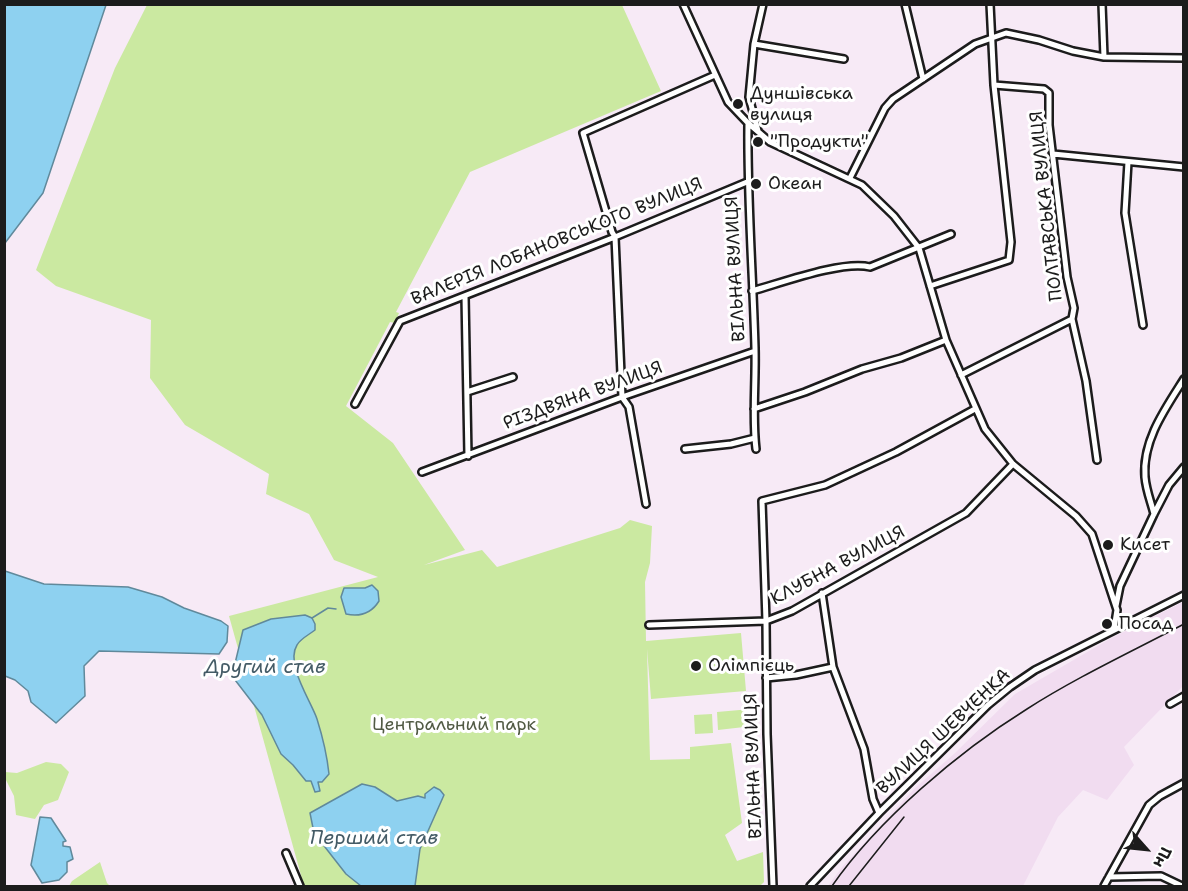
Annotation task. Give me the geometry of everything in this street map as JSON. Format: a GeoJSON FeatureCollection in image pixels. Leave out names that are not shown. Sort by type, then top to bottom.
{"type":"FeatureCollection","features":[{"type":"Feature","properties":{"kind":"street"},"geometry":{"type":"LineString","coordinates":[[683,4],[728,102],[748,123],[770,142],[862,185],[894,216],[918,248],[946,340],[985,429],[1013,464],[1076,516],[1092,534],[1116,607]]}},
{"type":"Feature","properties":{"kind":"street"},"geometry":{"type":"LineString","coordinates":[[758,131],[749,97],[754,44],[763,4]]}},
{"type":"Feature","properties":{"kind":"street"},"geometry":{"type":"LineString","coordinates":[[905,4],[923,79]]}},
{"type":"Feature","properties":{"kind":"street"},"geometry":{"type":"LineString","coordinates":[[930,286],[1009,260],[1011,242],[994,85],[990,4]]}},
{"type":"Feature","properties":{"kind":"street"},"geometry":{"type":"LineString","coordinates":[[1102,4],[1104,57]]}},
{"type":"Feature","properties":{"kind":"street"},"geometry":{"type":"LineString","coordinates":[[850,178],[885,108],[893,99],[975,44],[991,38],[1006,33],[1104,57],[1184,58]]}},
{"type":"Feature","properties":{"kind":"street"},"geometry":{"type":"LineString","coordinates":[[754,44],[844,59]]}},
{"type":"Feature","properties":{"kind":"street"},"geometry":{"type":"LineString","coordinates":[[646,504],[629,407],[622,397],[615,237],[583,133],[715,75]]}},
{"type":"Feature","properties":{"kind":"street","name":"ПОЛТАВСЬКА ВУЛИЦЯ"},"geometry":{"type":"LineString","coordinates":[[962,375],[1072,319],[1074,308],[1067,277],[1049,126],[1049,93],[1044,89],[994,85]]}},
{"type":"Feature","properties":{"kind":"street","name":"ВІЛЬНА ВУЛИЦЯ"},"geometry":{"type":"LineString","coordinates":[[748,123],[747,182],[755,351],[756,449]]}},
{"type":"Feature","properties":{"kind":"street"},"geometry":{"type":"LineString","coordinates":[[1053,154],[1184,167]]}},
{"type":"Feature","properties":{"kind":"street"},"geometry":{"type":"LineString","coordinates":[[1128,162],[1125,213],[1143,325]]}},
{"type":"Feature","properties":{"kind":"street","name":"ВАЛЕРІЯ ЛОБАНОВСЬКОГО ВУЛИЦЯ"},"geometry":{"type":"LineString","coordinates":[[355,405],[400,321],[615,237],[747,182]]}},
{"type":"Feature","properties":{"kind":"street"},"geometry":{"type":"LineString","coordinates":[[752,291],[834,269],[863,265],[870,267],[951,234]]}},
{"type":"Feature","properties":{"kind":"street"},"geometry":{"type":"LineString","coordinates":[[465,296],[468,456]]}},
{"type":"Feature","properties":{"kind":"street"},"geometry":{"type":"LineString","coordinates":[[1072,319],[1086,381],[1097,460]]}},
{"type":"Feature","properties":{"kind":"street"},"geometry":{"type":"LineString","coordinates":[[754,409],[946,340]]}},
{"type":"Feature","properties":{"kind":"street","name":"РІЗДВЯНА ВУЛИЦЯ"},"geometry":{"type":"LineString","coordinates":[[422,472],[622,397],[755,351]]}},
{"type":"Feature","properties":{"kind":"street"},"geometry":{"type":"LineString","coordinates":[[467,392],[513,376]]}},
{"type":"Feature","properties":{"kind":"street"},"geometry":{"type":"LineString","coordinates":[[1154,514],[1145,479],[1147,452],[1158,420],[1184,379]]}},
{"type":"Feature","properties":{"kind":"street","name":"ВІЛЬНА ВУЛИЦЯ"},"geometry":{"type":"LineString","coordinates":[[773,886],[762,501],[825,485],[896,452],[975,409]]}},
{"type":"Feature","properties":{"kind":"street"},"geometry":{"type":"LineString","coordinates":[[685,449],[731,444],[755,438]]}},
{"type":"Feature","properties":{"kind":"street","name":"КЛУБНА ВУЛИЦЯ"},"geometry":{"type":"LineString","coordinates":[[649,625],[766,621],[792,611],[966,513],[1013,464]]}},
{"type":"Feature","properties":{"kind":"street"},"geometry":{"type":"LineString","coordinates":[[1114,629],[1120,586],[1169,485],[1184,467]]}},
{"type":"Feature","properties":{"kind":"street"},"geometry":{"type":"LineString","coordinates":[[822,593],[832,667],[864,749],[873,799],[879,813]]}},
{"type":"Feature","properties":{"kind":"street","name":"ВУЛИЦЯ ШЕВЧЕНКА"},"geometry":{"type":"LineString","coordinates":[[810,886],[879,813],[988,705],[1010,687],[1035,670],[1184,595]]}},
{"type":"Feature","properties":{"kind":"street"},"geometry":{"type":"LineString","coordinates":[[766,678],[796,675],[832,667]]}},
{"type":"Feature","properties":{"kind":"street"},"geometry":{"type":"LineString","coordinates":[[1170,704],[1184,696]]}},
{"type":"Feature","properties":{"kind":"street"},"geometry":{"type":"LineString","coordinates":[[1104,886],[1149,805],[1184,783]]}},
{"type":"Feature","properties":{"kind":"street"},"geometry":{"type":"LineString","coordinates":[[286,854],[300,886]]}},
{"type":"Feature","properties":{"kind":"street"},"geometry":{"type":"LineString","coordinates":[[1109,877],[1161,876],[1182,886]]}},
{"type":"Feature","properties":{"kind":"shaded area"},"geometry":{"type":"Polygon","coordinates":[[[1183,602],[1183,686],[1124,747],[1134,765],[1107,800],[1083,790],[1058,817],[1023,886],[828,886],[843,866],[915,788],[955,753],[1015,694],[1108,640],[1183,602]]]}},
{"type":"Feature","properties":{"kind":"green space","name":"Центральний парк"},"geometry":{"type":"Polygon","coordinates":[[[147,5],[622,5],[661,91],[470,172],[396,312],[399,313],[395,323],[390,322],[346,406],[393,443],[465,550],[424,565],[482,550],[497,567],[620,528],[630,520],[652,526],[650,563],[645,582],[646,641],[741,633],[746,691],[651,699],[647,649],[650,760],[690,759],[690,747],[731,743],[742,823],[725,835],[737,861],[763,852],[764,882],[760,886],[304,886],[229,616],[378,577],[334,560],[309,514],[266,494],[269,474],[185,425],[150,378],[151,320],[56,286],[36,270],[115,68],[147,5]]]}},
{"type":"Feature","properties":{"kind":"green space"},"geometry":{"type":"Polygon","coordinates":[[[751,709],[753,726],[718,730],[717,712],[751,709]]]}},
{"type":"Feature","properties":{"kind":"green space"},"geometry":{"type":"Polygon","coordinates":[[[712,714],[713,733],[695,734],[694,715],[712,714]]]}},
{"type":"Feature","properties":{"kind":"green space"},"geometry":{"type":"Polygon","coordinates":[[[46,762],[61,764],[69,772],[58,800],[44,805],[35,819],[16,815],[14,796],[5,778],[5,772],[17,773],[46,762]]]}},
{"type":"Feature","properties":{"kind":"green space"},"geometry":{"type":"Polygon","coordinates":[[[100,862],[110,886],[69,886],[72,881],[100,862]]]}},
{"type":"Feature","properties":{"kind":"water"},"geometry":{"type":"Polygon","coordinates":[[[5,4],[106,5],[43,193],[5,243],[5,4]]]}},
{"type":"Feature","properties":{"kind":"water"},"geometry":{"type":"Polygon","coordinates":[[[5,571],[44,584],[128,587],[162,597],[184,608],[221,621],[228,626],[227,642],[219,654],[99,651],[84,666],[85,696],[56,723],[31,702],[28,691],[15,680],[5,676],[5,571]]]}},
{"type":"Feature","properties":{"kind":"water"},"geometry":{"type":"Polygon","coordinates":[[[372,585],[378,591],[379,601],[376,605],[365,614],[346,614],[341,597],[344,588],[365,588],[372,585]]]}},
{"type":"Feature","properties":{"kind":"water","name":"Другий став"},"geometry":{"type":"Polygon","coordinates":[[[305,615],[312,618],[315,630],[297,645],[294,662],[300,682],[317,719],[329,774],[322,782],[318,782],[320,791],[315,792],[311,781],[306,781],[281,754],[262,715],[232,676],[243,630],[271,619],[305,615]]]}},
{"type":"Feature","properties":{"kind":"water","name":"Перший став"},"geometry":{"type":"Polygon","coordinates":[[[362,784],[375,787],[397,801],[418,796],[425,798],[425,794],[434,787],[444,795],[420,849],[415,886],[361,886],[346,874],[314,833],[310,813],[362,784]]]}},
{"type":"Feature","properties":{"kind":"water"},"geometry":{"type":"Polygon","coordinates":[[[40,817],[51,818],[66,841],[63,842],[63,846],[70,847],[73,859],[67,862],[67,872],[59,880],[42,883],[31,865],[40,817]]]}},
{"type":"Feature","properties":{"kind":"waterway"},"geometry":{"type":"LineString","coordinates":[[312,618],[328,608],[336,609]]}},
{"type":"Feature","properties":{"kind":"railway"},"geometry":{"type":"LineString","coordinates":[[832,886],[872,837],[947,766],[1001,726],[1065,686],[1184,624]]}},
{"type":"Feature","properties":{"kind":"railway"},"geometry":{"type":"LineString","coordinates":[[849,886],[904,817]]}},
{"type":"Feature","properties":{"kind":"place","name":"Дуншівська вулиця"},"geometry":{"type":"Point","coordinates":[738,104]}},
{"type":"Feature","properties":{"kind":"place","name":"\"Продукти\""},"geometry":{"type":"Point","coordinates":[758,142]}},
{"type":"Feature","properties":{"kind":"place","name":"Океан"},"geometry":{"type":"Point","coordinates":[756,184]}},
{"type":"Feature","properties":{"kind":"place","name":"Кисет"},"geometry":{"type":"Point","coordinates":[1108,545]}},
{"type":"Feature","properties":{"kind":"place","name":"Посад"},"geometry":{"type":"Point","coordinates":[1107,624]}},
{"type":"Feature","properties":{"kind":"place","name":"Олімпієць"},"geometry":{"type":"Point","coordinates":[696,666]}}]}
